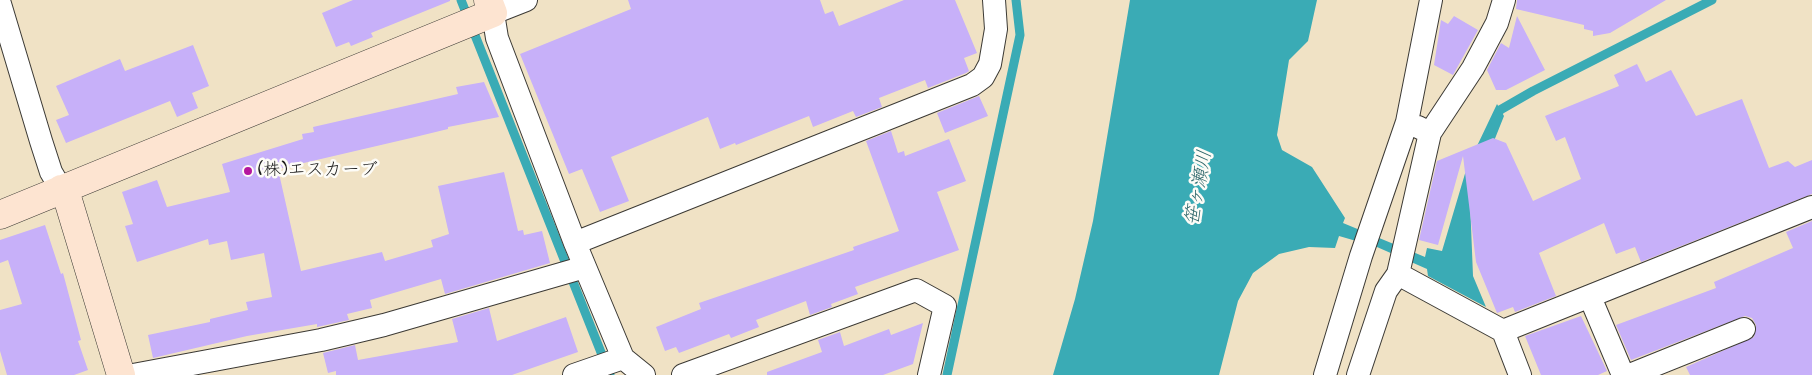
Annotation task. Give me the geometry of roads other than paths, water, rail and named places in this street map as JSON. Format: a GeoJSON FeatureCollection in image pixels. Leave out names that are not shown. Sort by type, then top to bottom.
{"type":"FeatureCollection","features":[{"type":"Feature","properties":{"kind":"street"},"geometry":{"type":"LineString","coordinates":[[0,215],[480,15],[526,0]]}},
{"type":"Feature","properties":{"kind":"street"},"geometry":{"type":"LineString","coordinates":[[575,244],[972,85],[983,77],[990,64],[996,28],[994,0]]}},
{"type":"Feature","properties":{"kind":"street"},"geometry":{"type":"LineString","coordinates":[[1325,375],[1367,237],[1407,122],[1431,0]]}},
{"type":"Feature","properties":{"kind":"street"},"geometry":{"type":"LineString","coordinates":[[1358,375],[1386,291],[1402,260],[1430,133],[1473,68],[1497,23],[1504,0]]}},
{"type":"Feature","properties":{"kind":"street"},"geometry":{"type":"LineString","coordinates":[[0,4],[4,38],[51,172],[68,200],[121,375]]}},
{"type":"Feature","properties":{"kind":"street"},"geometry":{"type":"LineString","coordinates":[[480,15],[497,38],[575,244],[573,271],[611,362]]}},
{"type":"Feature","properties":{"kind":"street"},"geometry":{"type":"LineString","coordinates":[[1407,122],[1430,133]]}},
{"type":"Feature","properties":{"kind":"street"},"geometry":{"type":"LineString","coordinates":[[1503,331],[1812,207]]}},
{"type":"Feature","properties":{"kind":"street"},"geometry":{"type":"LineString","coordinates":[[1402,260],[1503,331],[1520,375]]}},
{"type":"Feature","properties":{"kind":"street"},"geometry":{"type":"LineString","coordinates":[[133,375],[321,340],[384,325],[573,271]]}},
{"type":"Feature","properties":{"kind":"street"},"geometry":{"type":"LineString","coordinates":[[683,375],[916,290],[945,306],[929,375]]}},
{"type":"Feature","properties":{"kind":"street"},"geometry":{"type":"LineString","coordinates":[[1590,296],[1623,375]]}},
{"type":"Feature","properties":{"kind":"street"},"geometry":{"type":"LineString","coordinates":[[1630,375],[1744,329]]}},
{"type":"Feature","properties":{"kind":"street"},"geometry":{"type":"LineString","coordinates":[[574,375],[611,362],[644,375]]}},
{"type":"Feature","properties":{"kind":"water","name":"笹ヶ瀬川"},"geometry":{"type":"Polygon","coordinates":[[[1130,0],[1317,0],[1308,41],[1289,60],[1277,135],[1282,150],[1312,167],[1345,218],[1343,223],[1425,257],[1427,248],[1442,251],[1467,167],[1497,104],[1504,116],[1470,201],[1473,276],[1486,307],[1428,276],[1427,269],[1377,247],[1339,236],[1335,248],[1309,247],[1279,254],[1253,273],[1238,301],[1219,375],[1053,375],[1075,299],[1093,221],[1130,0]]]}},
{"type":"Feature","properties":{"kind":"waterway"},"geometry":{"type":"LineString","coordinates":[[461,0],[610,375]]}},
{"type":"Feature","properties":{"kind":"waterway"},"geometry":{"type":"LineString","coordinates":[[947,375],[1020,35],[1016,0]]}},
{"type":"Feature","properties":{"kind":"waterway"},"geometry":{"type":"LineString","coordinates":[[1495,121],[1500,110],[1533,91],[1712,0]]}},
{"type":"Feature","properties":{"kind":"place","name":"(株)エスカーブ"},"geometry":{"type":"Point","coordinates":[248,171]}}]}
